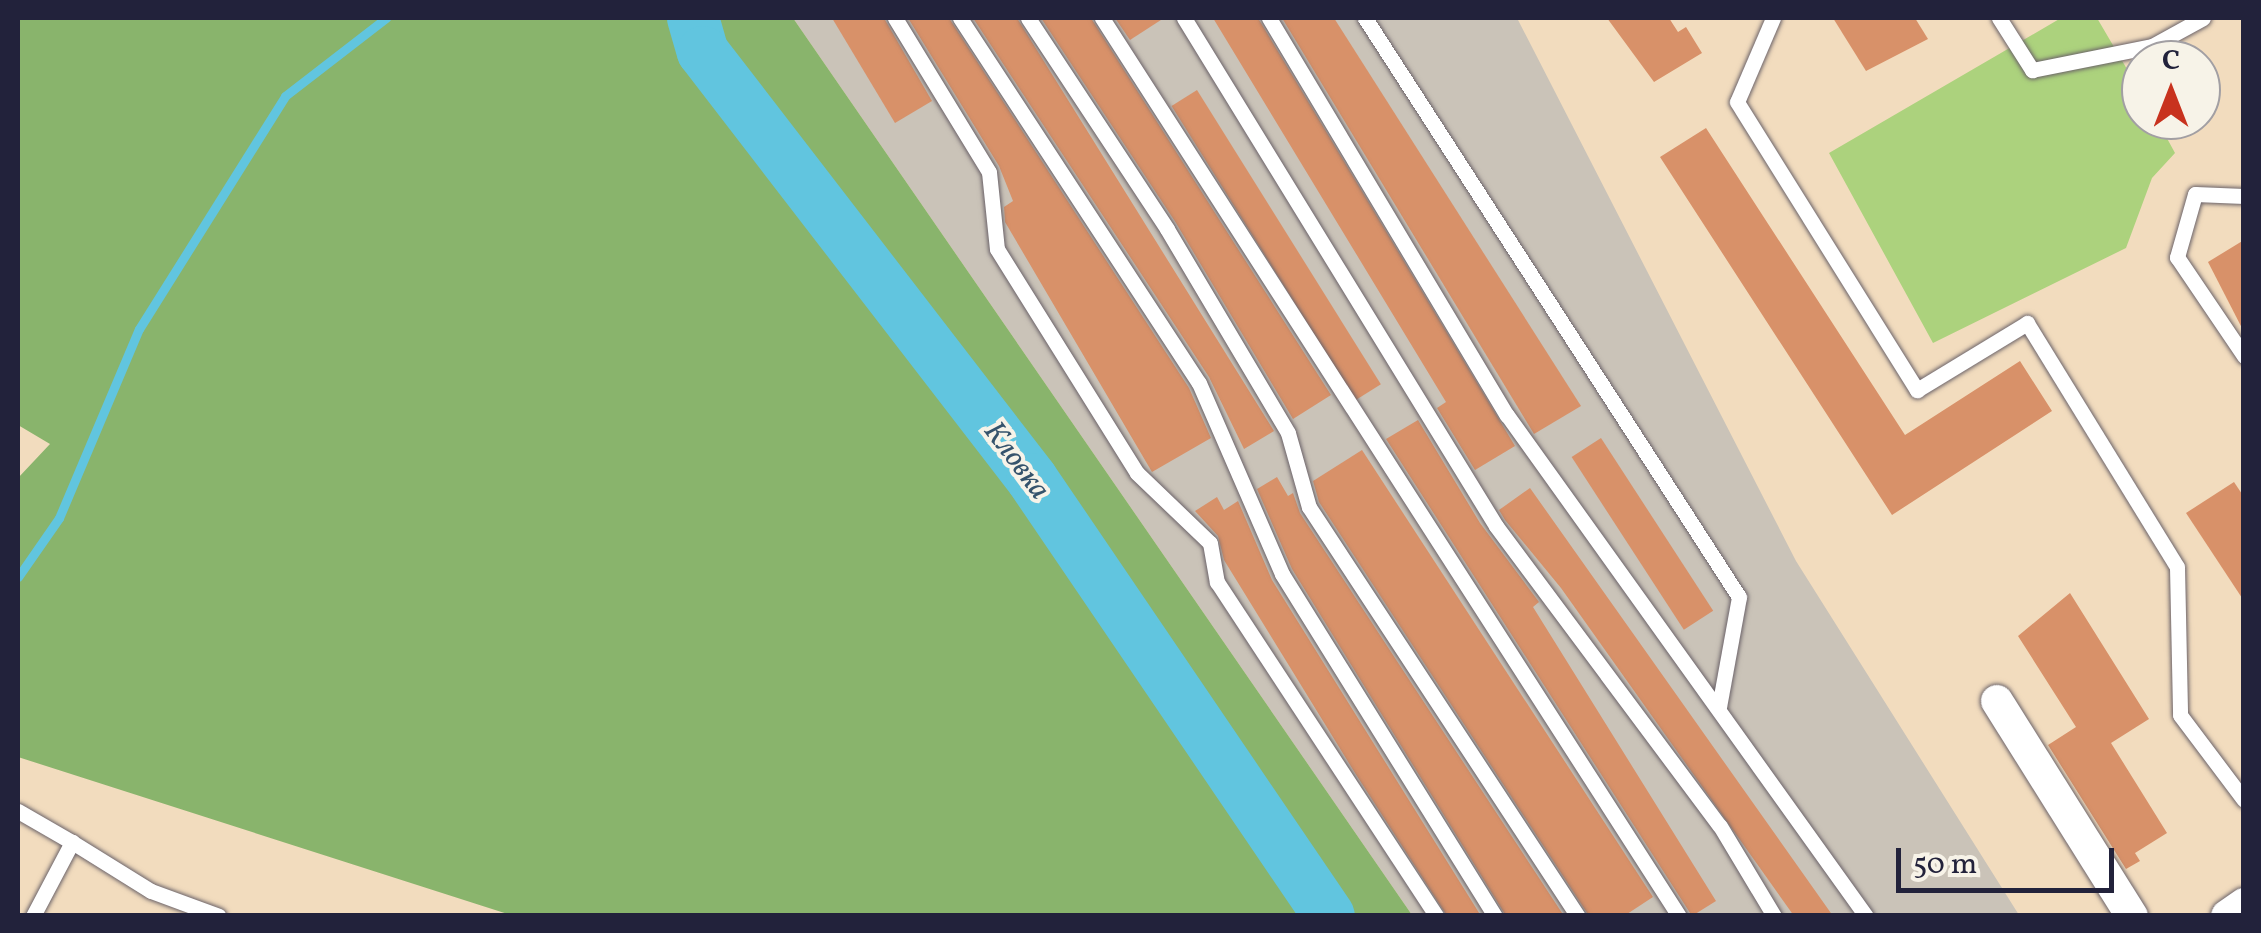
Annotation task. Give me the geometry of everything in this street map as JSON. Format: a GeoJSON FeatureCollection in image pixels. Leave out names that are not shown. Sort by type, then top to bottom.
{"type":"FeatureCollection","features":[{"type":"Feature","properties":{"kind":"street"},"geometry":{"type":"LineString","coordinates":[[1997,701],[2132,916]]}},
{"type":"Feature","properties":{"kind":"street"},"geometry":{"type":"LineString","coordinates":[[2227,916],[2244,904]]}},
{"type":"Feature","properties":{"kind":"lane"},"geometry":{"type":"LineString","coordinates":[[895,18],[989,172],[997,249],[1137,472],[1210,543],[1217,582],[1436,916]]}},
{"type":"Feature","properties":{"kind":"lane"},"geometry":{"type":"LineString","coordinates":[[960,18],[1199,383],[1282,574],[1495,916]]}},
{"type":"Feature","properties":{"kind":"lane"},"geometry":{"type":"LineString","coordinates":[[1028,18],[1167,230],[1288,433],[1309,507],[1578,916]]}},
{"type":"Feature","properties":{"kind":"lane"},"geometry":{"type":"LineString","coordinates":[[1102,18],[1679,916]]}},
{"type":"Feature","properties":{"kind":"lane"},"geometry":{"type":"LineString","coordinates":[[1184,18],[1496,526],[1720,826],[1774,916]]}},
{"type":"Feature","properties":{"kind":"lane"},"geometry":{"type":"LineString","coordinates":[[1269,18],[1507,415],[1866,916]]}},
{"type":"Feature","properties":{"kind":"lane"},"geometry":{"type":"LineString","coordinates":[[1365,18],[1739,597],[1719,706]]}},
{"type":"Feature","properties":{"kind":"lane"},"geometry":{"type":"LineString","coordinates":[[1773,18],[1737,102],[1917,390],[2027,323],[2178,568],[2180,715],[2244,800]]}},
{"type":"Feature","properties":{"kind":"lane"},"geometry":{"type":"LineString","coordinates":[[1999,18],[2032,70],[2152,46],[2203,18]]}},
{"type":"Feature","properties":{"kind":"lane"},"geometry":{"type":"LineString","coordinates":[[2244,196],[2195,194],[2176,257],[2244,356]]}},
{"type":"Feature","properties":{"kind":"lane"},"geometry":{"type":"LineString","coordinates":[[18,811],[151,890],[219,916]]}},
{"type":"Feature","properties":{"kind":"lane"},"geometry":{"type":"LineString","coordinates":[[32,916],[72,842]]}},
{"type":"Feature","properties":{"kind":"shaded area"},"geometry":{"type":"Polygon","coordinates":[[[793,18],[1517,18],[1796,561],[2019,915],[1412,915],[793,18]]]}},
{"type":"Feature","properties":{"kind":"green space"},"geometry":{"type":"Polygon","coordinates":[[[18,18],[793,18],[1412,915],[511,915],[18,757],[18,478],[50,444],[18,425],[18,18]]]}},
{"type":"Feature","properties":{"kind":"green space"},"geometry":{"type":"Polygon","coordinates":[[[2061,18],[2097,18],[2121,59],[2121,140],[2168,140],[2175,153],[2152,178],[2126,248],[1933,343],[1829,153],[2061,18]]]}},
{"type":"Feature","properties":{"kind":"building"},"geometry":{"type":"Polygon","coordinates":[[[832,18],[884,18],[932,101],[895,123],[832,18]]]}},
{"type":"Feature","properties":{"kind":"building"},"geometry":{"type":"Polygon","coordinates":[[[908,18],[949,18],[1189,388],[1211,438],[1152,472],[1005,222],[1004,207],[1013,201],[999,166],[908,18]]]}},
{"type":"Feature","properties":{"kind":"building"},"geometry":{"type":"Polygon","coordinates":[[[973,18],[1017,18],[1274,431],[1244,449],[1209,377],[973,18]]]}},
{"type":"Feature","properties":{"kind":"building"},"geometry":{"type":"Polygon","coordinates":[[[1041,18],[1091,18],[1331,395],[1293,419],[1176,223],[1041,18]]]}},
{"type":"Feature","properties":{"kind":"building"},"geometry":{"type":"Polygon","coordinates":[[[1115,18],[1164,18],[1130,40],[1115,18]]]}},
{"type":"Feature","properties":{"kind":"building"},"geometry":{"type":"Polygon","coordinates":[[[1213,18],[1258,18],[1515,446],[1475,470],[1437,408],[1446,402],[1213,18]]]}},
{"type":"Feature","properties":{"kind":"building"},"geometry":{"type":"Polygon","coordinates":[[[1282,18],[1334,18],[1581,406],[1534,434],[1282,18]]]}},
{"type":"Feature","properties":{"kind":"building"},"geometry":{"type":"Polygon","coordinates":[[[1607,18],[1669,18],[1678,32],[1686,27],[1702,53],[1654,82],[1607,18]]]}},
{"type":"Feature","properties":{"kind":"building"},"geometry":{"type":"Polygon","coordinates":[[[1833,18],[1915,18],[1928,39],[1866,71],[1833,18]]]}},
{"type":"Feature","properties":{"kind":"building"},"geometry":{"type":"Polygon","coordinates":[[[1197,90],[1381,384],[1355,400],[1172,106],[1197,90]]]}},
{"type":"Feature","properties":{"kind":"building"},"geometry":{"type":"Polygon","coordinates":[[[1706,128],[1905,435],[2020,361],[2052,411],[1892,515],[1660,157],[1706,128]]]}},
{"type":"Feature","properties":{"kind":"building"},"geometry":{"type":"Polygon","coordinates":[[[2244,240],[2244,332],[2208,262],[2244,240]]]}},
{"type":"Feature","properties":{"kind":"building"},"geometry":{"type":"Polygon","coordinates":[[[1418,420],[1480,523],[1539,602],[1533,607],[1716,901],[1692,916],[1386,439],[1418,420]]]}},
{"type":"Feature","properties":{"kind":"building"},"geometry":{"type":"Polygon","coordinates":[[[1601,438],[1713,611],[1684,630],[1572,457],[1601,438]]]}},
{"type":"Feature","properties":{"kind":"building"},"geometry":{"type":"Polygon","coordinates":[[[1362,450],[1653,897],[1624,916],[1589,916],[1319,502],[1313,481],[1362,450]]]}},
{"type":"Feature","properties":{"kind":"building"},"geometry":{"type":"Polygon","coordinates":[[[1277,477],[1288,496],[1293,493],[1300,513],[1564,916],[1506,916],[1292,569],[1257,489],[1277,477]]]}},
{"type":"Feature","properties":{"kind":"building"},"geometry":{"type":"Polygon","coordinates":[[[2234,482],[2244,497],[2244,601],[2186,513],[2234,482]]]}},
{"type":"Feature","properties":{"kind":"building"},"geometry":{"type":"Polygon","coordinates":[[[1530,488],[1833,916],[1794,916],[1561,588],[1505,520],[1499,510],[1530,488]]]}},
{"type":"Feature","properties":{"kind":"building"},"geometry":{"type":"Polygon","coordinates":[[[1217,497],[1224,510],[1238,501],[1272,580],[1481,916],[1447,916],[1355,773],[1224,560],[1218,536],[1195,511],[1217,497]]]}},
{"type":"Feature","properties":{"kind":"building"},"geometry":{"type":"Polygon","coordinates":[[[2070,593],[2149,719],[2111,743],[2167,833],[2135,853],[2140,861],[2126,869],[2048,745],[2076,727],[2018,636],[2070,593]]]}},
{"type":"Feature","properties":{"kind":"waterway"},"geometry":{"type":"LineString","coordinates":[[18,577],[59,518],[139,329],[285,96],[386,18]]}},
{"type":"Feature","properties":{"kind":"waterway","name":"Кловка"},"geometry":{"type":"LineString","coordinates":[[693,18],[703,52],[1032,479],[1329,916]]}}]}
